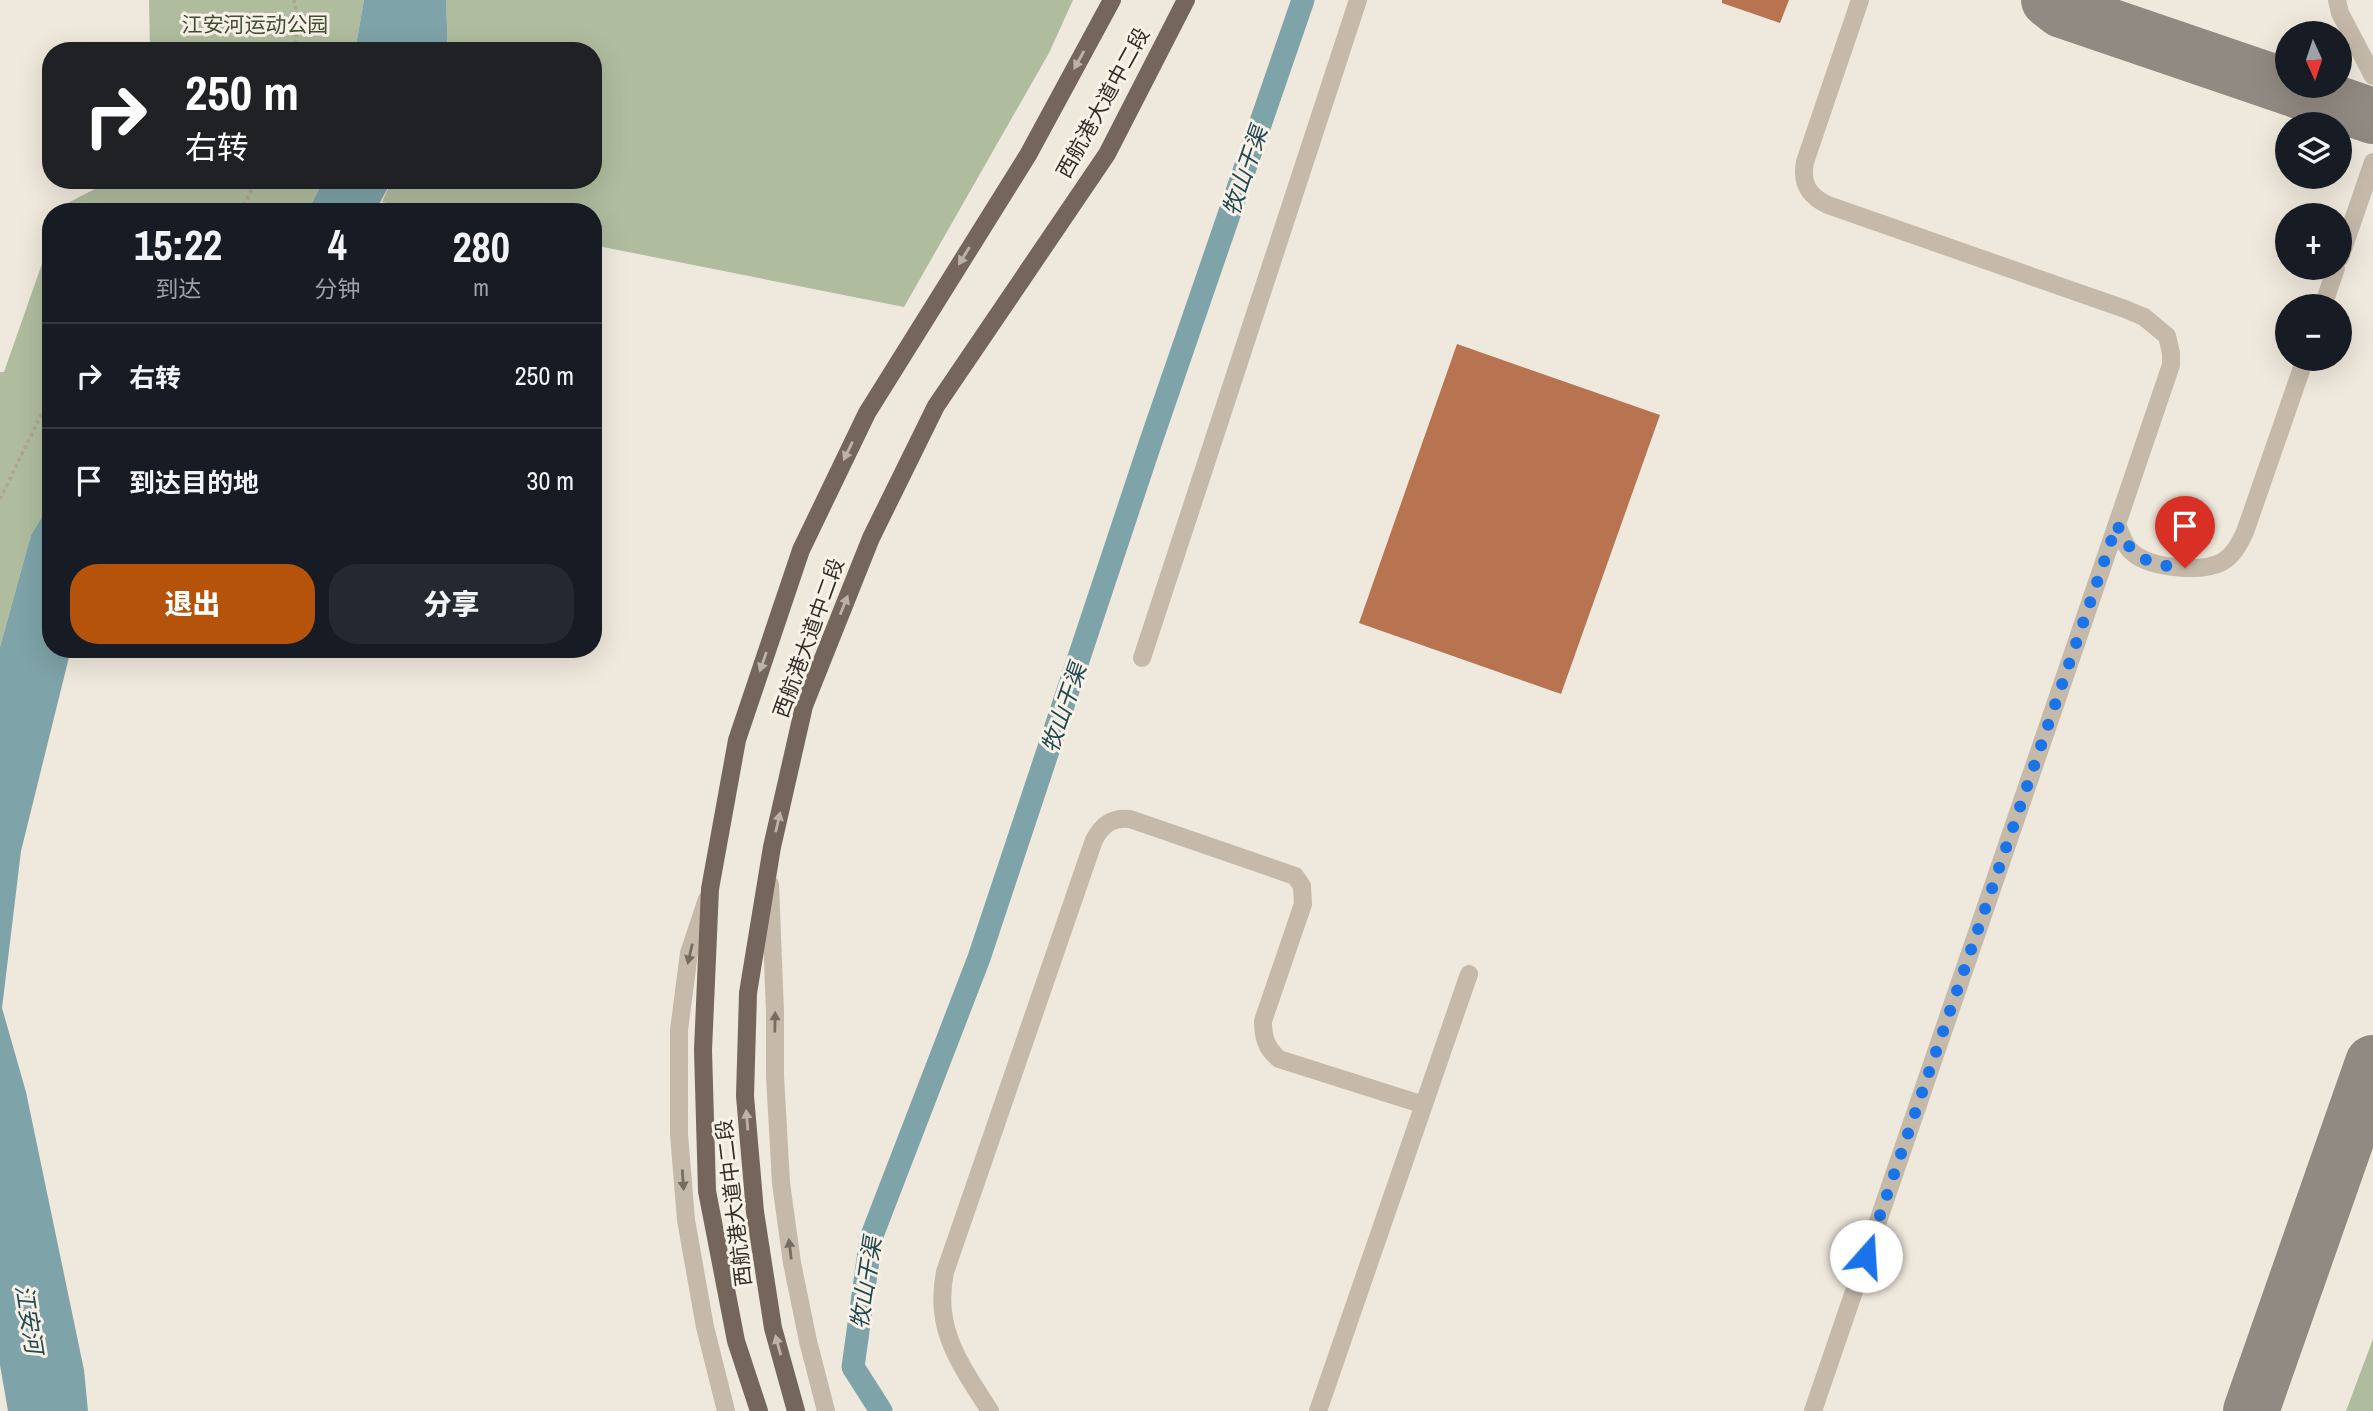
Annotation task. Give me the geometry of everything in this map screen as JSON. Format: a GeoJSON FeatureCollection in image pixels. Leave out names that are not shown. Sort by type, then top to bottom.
{"type":"FeatureCollection","features":[{"type":"Feature","properties":{"kind":"main road","name":"西航港大道中二段"},"geometry":{"type":"LineString","coordinates":[[759,1411],[736,1342],[707,1191],[703,1050],[710,889],[737,740],[801,550],[867,413],[1028,155],[1112,0]]}},
{"type":"Feature","properties":{"kind":"main road","name":"西航港大道中二段"},"geometry":{"type":"LineString","coordinates":[[796,1411],[771,1315],[755,1212],[745,1096],[748,993],[769,865],[804,706],[871,538],[936,406],[1107,154],[1186,0]]}},
{"type":"Feature","properties":{"kind":"street"},"geometry":{"type":"LineString","coordinates":[[1142,658],[1358,0]]}},
{"type":"Feature","properties":{"kind":"street"},"geometry":{"type":"LineString","coordinates":[[1813,1411],[2171,365],[2167,337],[2144,317],[1828,205],[1818,201],[1807,190],[1804,181],[1805,162],[1860,0]]}},
{"type":"Feature","properties":{"kind":"street"},"geometry":{"type":"LineString","coordinates":[[2337,0],[2345,21]]}},
{"type":"Feature","properties":{"kind":"street"},"geometry":{"type":"LineString","coordinates":[[2352,32],[2373,51]]}},
{"type":"Feature","properties":{"kind":"street"},"geometry":{"type":"LineString","coordinates":[[2352,35],[2373,76]]}},
{"type":"Feature","properties":{"kind":"street"},"geometry":{"type":"LineString","coordinates":[[2352,223],[2373,162]]}},
{"type":"Feature","properties":{"kind":"street"},"geometry":{"type":"LineString","coordinates":[[2117,524],[2124,542],[2133,553],[2155,564],[2200,567],[2213,565],[2230,556],[2237,549],[2245,532],[2301,371]]}},
{"type":"Feature","properties":{"kind":"street"},"geometry":{"type":"LineString","coordinates":[[990,1411],[951,1346],[945,1329],[941,1290],[1094,840],[1105,824],[1121,818],[1130,819],[1295,876],[1302,886],[1303,904],[1263,1021],[1263,1034],[1271,1052],[1279,1059],[1424,1105]]}},
{"type":"Feature","properties":{"kind":"street"},"geometry":{"type":"LineString","coordinates":[[769,865],[781,1183],[807,1341],[827,1411]]}},
{"type":"Feature","properties":{"kind":"street"},"geometry":{"type":"LineString","coordinates":[[710,889],[689,953],[679,1030],[679,1134],[686,1220],[705,1327],[726,1411]]}},
{"type":"Feature","properties":{"kind":"street"},"geometry":{"type":"LineString","coordinates":[[1318,1411],[1469,974]]}},
{"type":"Feature","properties":{"kind":"path"},"geometry":{"type":"LineString","coordinates":[[295,0],[298,21],[295,42]]}},
{"type":"Feature","properties":{"kind":"path"},"geometry":{"type":"LineString","coordinates":[[0,499],[42,413]]}},
{"type":"Feature","properties":{"kind":"green space","name":"江安河运动公园"},"geometry":{"type":"Polygon","coordinates":[[[149,0],[364,0],[357,42],[150,42],[149,0]]]}},
{"type":"Feature","properties":{"kind":"green space"},"geometry":{"type":"Polygon","coordinates":[[[446,0],[1073,0],[1049,53],[904,307],[602,247],[602,203],[382,202],[388,189],[602,189],[602,42],[448,42],[446,0]]]}},
{"type":"Feature","properties":{"kind":"green space"},"geometry":{"type":"Polygon","coordinates":[[[95,189],[319,189],[312,203],[68,203],[95,189]]]}},
{"type":"Feature","properties":{"kind":"green space"},"geometry":{"type":"Polygon","coordinates":[[[42,264],[42,517],[31,535],[0,647],[0,372],[4,372],[42,264]]]}},
{"type":"Feature","properties":{"kind":"green space"},"geometry":{"type":"Polygon","coordinates":[[[2373,1339],[2373,1411],[2346,1411],[2373,1339]]]}},
{"type":"Feature","properties":{"kind":"water"},"geometry":{"type":"Polygon","coordinates":[[[364,0],[446,0],[448,42],[357,42],[364,0]]]}},
{"type":"Feature","properties":{"kind":"water"},"geometry":{"type":"Polygon","coordinates":[[[319,189],[387,189],[380,203],[312,203],[319,189]]]}},
{"type":"Feature","properties":{"kind":"water","name":"江安河"},"geometry":{"type":"Polygon","coordinates":[[[42,517],[42,658],[69,658],[21,851],[2,1008],[26,1092],[84,1370],[88,1411],[8,1411],[0,1365],[0,647],[31,535],[42,517]]]}},
{"type":"Feature","properties":{"kind":"building"},"geometry":{"type":"Polygon","coordinates":[[[1722,0],[1789,0],[1780,23],[1722,3],[1722,0]]]}},
{"type":"Feature","properties":{"kind":"building"},"geometry":{"type":"Polygon","coordinates":[[[1457,344],[1660,415],[1561,694],[1359,623],[1457,344]]]}},
{"type":"Feature","properties":{"kind":"waterway","name":"牧山干渠"},"geometry":{"type":"LineString","coordinates":[[881,1411],[853,1367],[871,1238],[979,958],[1151,441],[1303,0]]}},
{"type":"Feature","properties":{"kind":"taxiway"},"geometry":{"type":"LineString","coordinates":[[2049,0],[2062,10],[2373,116]]}},
{"type":"Feature","properties":{"kind":"taxiway"},"geometry":{"type":"LineString","coordinates":[[2251,1411],[2373,1063]]}},
{"type":"Feature","properties":{"kind":"route"},"geometry":{"type":"LineString","coordinates":[[1866,1256],[2117,524],[2124,542],[2133,553],[2155,564],[2185,568]]}}]}
